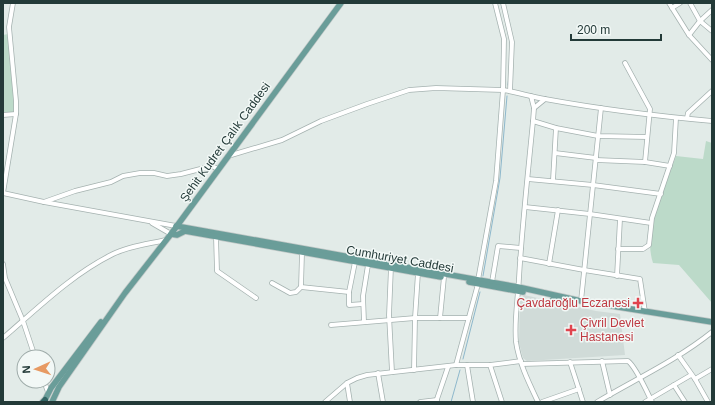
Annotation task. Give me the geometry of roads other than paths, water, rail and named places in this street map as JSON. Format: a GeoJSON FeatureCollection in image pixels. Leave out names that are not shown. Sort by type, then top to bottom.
{"type":"FeatureCollection","features":[{"type":"Feature","properties":{"kind":"main road","name":"Şehit Kudret Çalık Caddesi"},"geometry":{"type":"LineString","coordinates":[[52,402],[59,388],[125,293],[171,234],[341,3]]}},
{"type":"Feature","properties":{"kind":"main road","name":"Cumhuriyet Caddesi"},"geometry":{"type":"LineString","coordinates":[[176,226],[581,302],[712,322]]}},
{"type":"Feature","properties":{"kind":"main road","name":"Cumhuriyet Caddesi"},"geometry":{"type":"LineString","coordinates":[[171,234],[177,235],[185,231],[355,262],[391,266],[418,273],[478,282],[492,282],[578,305],[608,310],[626,310]]}},
{"type":"Feature","properties":{"kind":"main road","name":"Şehit Kudret Çalık Caddesi"},"geometry":{"type":"LineString","coordinates":[[44,401],[48,392],[125,293]]}},
{"type":"Feature","properties":{"kind":"street"},"geometry":{"type":"LineString","coordinates":[[13,3],[9,28],[16,114],[3,193],[176,226]]}},
{"type":"Feature","properties":{"kind":"street"},"geometry":{"type":"LineString","coordinates":[[456,365],[478,282],[496,181],[503,90],[504,39],[495,3]]}},
{"type":"Feature","properties":{"kind":"street"},"geometry":{"type":"LineString","coordinates":[[503,3],[512,38],[510,91]]}},
{"type":"Feature","properties":{"kind":"street"},"geometry":{"type":"LineString","coordinates":[[669,3],[688,35],[712,60]]}},
{"type":"Feature","properties":{"kind":"street"},"geometry":{"type":"LineString","coordinates":[[672,8],[680,3]]}},
{"type":"Feature","properties":{"kind":"street"},"geometry":{"type":"LineString","coordinates":[[690,3],[700,21],[712,31]]}},
{"type":"Feature","properties":{"kind":"street"},"geometry":{"type":"LineString","coordinates":[[688,35],[712,10]]}},
{"type":"Feature","properties":{"kind":"street"},"geometry":{"type":"LineString","coordinates":[[3,30],[9,28]]}},
{"type":"Feature","properties":{"kind":"street"},"geometry":{"type":"LineString","coordinates":[[625,63],[649,106],[650,115],[645,162]]}},
{"type":"Feature","properties":{"kind":"street"},"geometry":{"type":"LineString","coordinates":[[228,156],[282,140],[321,121],[409,90],[436,88],[503,90],[545,99],[601,108],[650,115],[712,121]]}},
{"type":"Feature","properties":{"kind":"street"},"geometry":{"type":"LineString","coordinates":[[687,118],[688,113],[712,91]]}},
{"type":"Feature","properties":{"kind":"street"},"geometry":{"type":"LineString","coordinates":[[531,96],[534,108],[520,258],[516,333],[517,347],[521,363],[538,402]]}},
{"type":"Feature","properties":{"kind":"street"},"geometry":{"type":"LineString","coordinates":[[534,108],[545,99]]}},
{"type":"Feature","properties":{"kind":"street"},"geometry":{"type":"LineString","coordinates":[[581,302],[601,108]]}},
{"type":"Feature","properties":{"kind":"street"},"geometry":{"type":"LineString","coordinates":[[3,115],[16,114]]}},
{"type":"Feature","properties":{"kind":"street"},"geometry":{"type":"LineString","coordinates":[[618,249],[643,249],[647,248],[649,245],[651,223],[674,153],[676,118]]}},
{"type":"Feature","properties":{"kind":"street"},"geometry":{"type":"LineString","coordinates":[[533,121],[556,128],[598,136],[647,137]]}},
{"type":"Feature","properties":{"kind":"street"},"geometry":{"type":"LineString","coordinates":[[554,180],[556,128]]}},
{"type":"Feature","properties":{"kind":"street"},"geometry":{"type":"LineString","coordinates":[[555,153],[596,159],[645,162],[670,166]]}},
{"type":"Feature","properties":{"kind":"street"},"geometry":{"type":"LineString","coordinates":[[44,202],[76,191],[111,182],[123,176],[140,173],[154,173],[167,176],[212,166],[218,169]]}},
{"type":"Feature","properties":{"kind":"street"},"geometry":{"type":"LineString","coordinates":[[528,179],[554,180],[660,194]]}},
{"type":"Feature","properties":{"kind":"street"},"geometry":{"type":"LineString","coordinates":[[525,207],[590,214],[651,223]]}},
{"type":"Feature","properties":{"kind":"street"},"geometry":{"type":"LineString","coordinates":[[549,264],[558,210]]}},
{"type":"Feature","properties":{"kind":"street"},"geometry":{"type":"LineString","coordinates":[[617,276],[620,219]]}},
{"type":"Feature","properties":{"kind":"street"},"geometry":{"type":"LineString","coordinates":[[148,221],[171,234]]}},
{"type":"Feature","properties":{"kind":"street"},"geometry":{"type":"LineString","coordinates":[[216,237],[217,271],[256,298]]}},
{"type":"Feature","properties":{"kind":"street"},"geometry":{"type":"LineString","coordinates":[[3,338],[77,275],[114,254],[134,246],[166,240]]}},
{"type":"Feature","properties":{"kind":"street"},"geometry":{"type":"LineString","coordinates":[[492,282],[498,246],[521,248]]}},
{"type":"Feature","properties":{"kind":"street"},"geometry":{"type":"LineString","coordinates":[[272,283],[290,293],[296,292],[301,286],[302,252]]}},
{"type":"Feature","properties":{"kind":"street"},"geometry":{"type":"LineString","coordinates":[[520,258],[640,279],[645,312]]}},
{"type":"Feature","properties":{"kind":"street"},"geometry":{"type":"LineString","coordinates":[[355,262],[349,292],[350,305],[363,304]]}},
{"type":"Feature","properties":{"kind":"street"},"geometry":{"type":"LineString","coordinates":[[3,264],[4,278],[23,321],[32,349]]}},
{"type":"Feature","properties":{"kind":"street"},"geometry":{"type":"LineString","coordinates":[[364,322],[363,296],[368,264]]}},
{"type":"Feature","properties":{"kind":"street"},"geometry":{"type":"LineString","coordinates":[[391,266],[389,320],[392,372]]}},
{"type":"Feature","properties":{"kind":"street"},"geometry":{"type":"LineString","coordinates":[[414,370],[418,273]]}},
{"type":"Feature","properties":{"kind":"street"},"geometry":{"type":"LineString","coordinates":[[440,318],[444,277]]}},
{"type":"Feature","properties":{"kind":"street"},"geometry":{"type":"LineString","coordinates":[[301,286],[349,292]]}},
{"type":"Feature","properties":{"kind":"street"},"geometry":{"type":"LineString","coordinates":[[331,325],[415,318],[469,318]]}},
{"type":"Feature","properties":{"kind":"street"},"geometry":{"type":"LineString","coordinates":[[598,402],[640,379],[696,345],[712,332]]}},
{"type":"Feature","properties":{"kind":"street"},"geometry":{"type":"LineString","coordinates":[[678,355],[708,402]]}},
{"type":"Feature","properties":{"kind":"street"},"geometry":{"type":"LineString","coordinates":[[602,361],[610,395]]}},
{"type":"Feature","properties":{"kind":"street"},"geometry":{"type":"LineString","coordinates":[[324,402],[347,383],[362,376],[378,373],[456,365],[602,361],[628,361],[640,379],[651,401]]}},
{"type":"Feature","properties":{"kind":"street"},"geometry":{"type":"LineString","coordinates":[[570,362],[584,402]]}},
{"type":"Feature","properties":{"kind":"street"},"geometry":{"type":"LineString","coordinates":[[467,365],[474,402]]}},
{"type":"Feature","properties":{"kind":"street"},"geometry":{"type":"LineString","coordinates":[[490,365],[502,402]]}},
{"type":"Feature","properties":{"kind":"street"},"geometry":{"type":"LineString","coordinates":[[420,402],[437,401],[448,367]]}},
{"type":"Feature","properties":{"kind":"street"},"geometry":{"type":"LineString","coordinates":[[694,379],[712,369]]}},
{"type":"Feature","properties":{"kind":"street"},"geometry":{"type":"LineString","coordinates":[[378,373],[383,402]]}},
{"type":"Feature","properties":{"kind":"street"},"geometry":{"type":"LineString","coordinates":[[645,402],[651,401],[691,375]]}},
{"type":"Feature","properties":{"kind":"street"},"geometry":{"type":"LineString","coordinates":[[347,383],[350,402]]}},
{"type":"Feature","properties":{"kind":"street"},"geometry":{"type":"LineString","coordinates":[[674,385],[685,402]]}},
{"type":"Feature","properties":{"kind":"street"},"geometry":{"type":"LineString","coordinates":[[542,402],[579,389]]}},
{"type":"Feature","properties":{"kind":"waterway"},"geometry":{"type":"LineString","coordinates":[[501,3],[502,8]]}},
{"type":"Feature","properties":{"kind":"waterway"},"geometry":{"type":"LineString","coordinates":[[508,85],[509,76]]}},
{"type":"Feature","properties":{"kind":"waterway"},"geometry":{"type":"LineString","coordinates":[[483,276],[500,178],[507,96]]}},
{"type":"Feature","properties":{"kind":"waterway"},"geometry":{"type":"LineString","coordinates":[[463,359],[480,292]]}},
{"type":"Feature","properties":{"kind":"waterway"},"geometry":{"type":"LineString","coordinates":[[451,402],[460,370]]}},
{"type":"Feature","properties":{"kind":"place","name":"Çavdaroğlu Eczanesi"},"geometry":{"type":"Point","coordinates":[638,303]}},
{"type":"Feature","properties":{"kind":"place","name":"Çivril Devlet Hastanesi"},"geometry":{"type":"Point","coordinates":[571,330]}}]}
